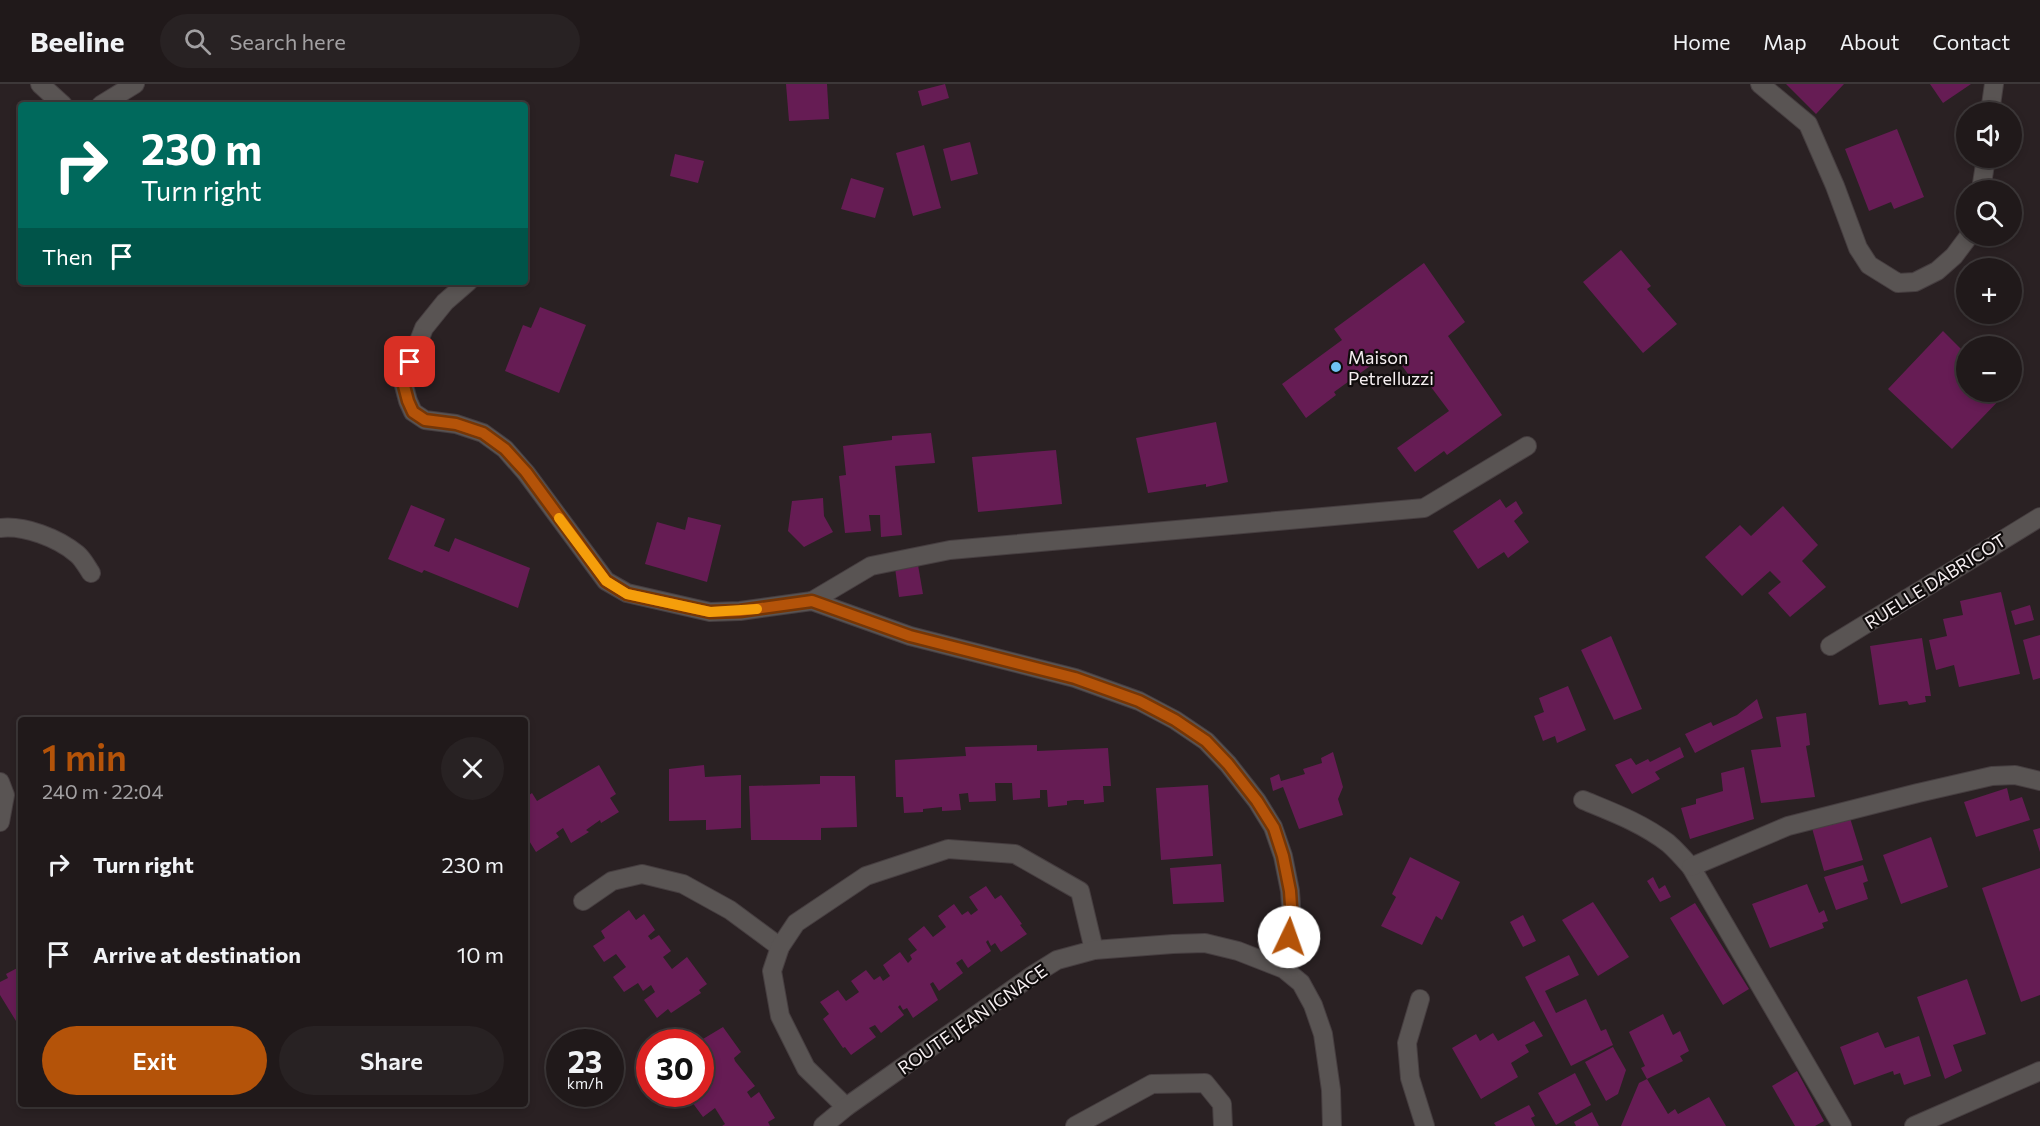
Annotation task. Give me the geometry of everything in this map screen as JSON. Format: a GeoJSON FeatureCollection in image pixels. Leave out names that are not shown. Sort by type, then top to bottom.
{"type":"FeatureCollection","features":[{"type":"Feature","properties":{"kind":"street"},"geometry":{"type":"LineString","coordinates":[[40,84],[60,102]]}},
{"type":"Feature","properties":{"kind":"street"},"geometry":{"type":"LineString","coordinates":[[106,102],[135,84]]}},
{"type":"Feature","properties":{"kind":"street"},"geometry":{"type":"LineString","coordinates":[[1760,84],[1808,124],[1835,186],[1858,248],[1869,265],[1898,283],[1915,282],[1937,271],[1961,246]]}},
{"type":"Feature","properties":{"kind":"street"},"geometry":{"type":"LineString","coordinates":[[1991,102],[1994,84]]}},
{"type":"Feature","properties":{"kind":"street"},"geometry":{"type":"LineString","coordinates":[[465,285],[445,302],[424,328],[403,382],[413,412],[425,420],[456,424],[483,433],[505,449],[526,472],[606,581],[627,594],[710,612],[740,611],[812,601],[871,566],[950,549],[1424,508],[1527,446]]}},
{"type":"Feature","properties":{"kind":"street","name":"RUELLE DABRICOT"},"geometry":{"type":"LineString","coordinates":[[1830,646],[2040,517]]}},
{"type":"Feature","properties":{"kind":"street"},"geometry":{"type":"LineString","coordinates":[[0,528],[13,526],[60,543],[78,555],[91,573]]}},
{"type":"Feature","properties":{"kind":"street"},"geometry":{"type":"LineString","coordinates":[[812,601],[910,636],[1075,678],[1139,701],[1175,720],[1206,741],[1228,764],[1257,801],[1274,828],[1290,891],[1292,921],[1284,969]]}},
{"type":"Feature","properties":{"kind":"street"},"geometry":{"type":"LineString","coordinates":[[1691,867],[1788,826],[1918,793],[1992,776],[2015,775],[2040,781]]}},
{"type":"Feature","properties":{"kind":"street"},"geometry":{"type":"LineString","coordinates":[[0,782],[5,795],[0,822]]}},
{"type":"Feature","properties":{"kind":"street"},"geometry":{"type":"LineString","coordinates":[[1583,800],[1646,829],[1669,844],[1691,867],[1842,1126]]}},
{"type":"Feature","properties":{"kind":"street"},"geometry":{"type":"LineString","coordinates":[[846,1107],[806,1068],[780,1016],[772,971],[780,946],[796,923],[866,876],[948,849],[1015,854],[1080,891],[1094,950]]}},
{"type":"Feature","properties":{"kind":"street"},"geometry":{"type":"LineString","coordinates":[[583,901],[612,880],[642,874],[683,884],[730,910],[780,946]]}},
{"type":"Feature","properties":{"kind":"street","name":"ROUTE JEAN IGNACE"},"geometry":{"type":"LineString","coordinates":[[823,1126],[846,1107],[1057,960],[1094,950],[1205,943],[1238,951],[1284,969],[1301,983],[1313,1005],[1323,1034],[1331,1090],[1332,1126]]}},
{"type":"Feature","properties":{"kind":"street"},"geometry":{"type":"LineString","coordinates":[[1420,999],[1407,1043],[1410,1078],[1425,1126]]}},
{"type":"Feature","properties":{"kind":"street"},"geometry":{"type":"LineString","coordinates":[[1914,1126],[2040,1071]]}},
{"type":"Feature","properties":{"kind":"street"},"geometry":{"type":"LineString","coordinates":[[1075,1126],[1152,1084],[1205,1083],[1222,1104],[1223,1126]]}},
{"type":"Feature","properties":{"kind":"building"},"geometry":{"type":"Polygon","coordinates":[[[786,84],[827,84],[829,119],[789,121],[786,84]]]}},
{"type":"Feature","properties":{"kind":"building"},"geometry":{"type":"Polygon","coordinates":[[[945,84],[949,98],[922,106],[918,91],[945,84]]]}},
{"type":"Feature","properties":{"kind":"building"},"geometry":{"type":"Polygon","coordinates":[[[1786,84],[1844,84],[1816,114],[1786,84]]]}},
{"type":"Feature","properties":{"kind":"building"},"geometry":{"type":"Polygon","coordinates":[[[1930,84],[1971,84],[1943,103],[1930,84]]]}},
{"type":"Feature","properties":{"kind":"building"},"geometry":{"type":"Polygon","coordinates":[[[1897,129],[1924,197],[1894,209],[1891,202],[1869,211],[1845,149],[1897,129]]]}},
{"type":"Feature","properties":{"kind":"building"},"geometry":{"type":"Polygon","coordinates":[[[970,142],[978,174],[951,181],[943,149],[970,142]]]}},
{"type":"Feature","properties":{"kind":"building"},"geometry":{"type":"Polygon","coordinates":[[[924,145],[941,208],[913,216],[896,153],[924,145]]]}},
{"type":"Feature","properties":{"kind":"building"},"geometry":{"type":"Polygon","coordinates":[[[675,154],[704,161],[698,183],[670,176],[675,154]]]}},
{"type":"Feature","properties":{"kind":"building"},"geometry":{"type":"Polygon","coordinates":[[[851,178],[884,188],[875,218],[841,209],[851,178]]]}},
{"type":"Feature","properties":{"kind":"building"},"geometry":{"type":"Polygon","coordinates":[[[1621,250],[1651,286],[1647,289],[1677,324],[1643,353],[1583,282],[1621,250]]]}},
{"type":"Feature","properties":{"kind":"building","name":"Maison Petrelluzzi"},"geometry":{"type":"Polygon","coordinates":[[[1424,263],[1465,322],[1448,336],[1502,415],[1447,455],[1444,451],[1415,472],[1397,448],[1449,411],[1425,379],[1417,386],[1391,351],[1334,392],[1336,395],[1306,418],[1282,384],[1342,340],[1334,329],[1424,263]]]}},
{"type":"Feature","properties":{"kind":"building"},"geometry":{"type":"Polygon","coordinates":[[[540,307],[586,325],[559,393],[505,371],[523,325],[531,328],[540,307]]]}},
{"type":"Feature","properties":{"kind":"building"},"geometry":{"type":"Polygon","coordinates":[[[1943,331],[1956,344],[1956,402],[1997,402],[1952,449],[1888,389],[1943,331]]]}},
{"type":"Feature","properties":{"kind":"building"},"geometry":{"type":"Polygon","coordinates":[[[1216,422],[1228,482],[1206,487],[1206,484],[1148,493],[1136,438],[1216,422]]]}},
{"type":"Feature","properties":{"kind":"building"},"geometry":{"type":"Polygon","coordinates":[[[931,433],[935,463],[895,466],[902,535],[881,537],[880,515],[869,515],[871,531],[845,533],[839,476],[846,475],[843,446],[892,440],[892,436],[931,433]]]}},
{"type":"Feature","properties":{"kind":"building"},"geometry":{"type":"Polygon","coordinates":[[[1056,450],[1062,504],[978,512],[972,457],[1056,450]]]}},
{"type":"Feature","properties":{"kind":"building"},"geometry":{"type":"Polygon","coordinates":[[[823,498],[824,516],[833,532],[804,547],[788,531],[792,501],[823,498]]]}},
{"type":"Feature","properties":{"kind":"building"},"geometry":{"type":"Polygon","coordinates":[[[1500,499],[1506,508],[1516,501],[1523,513],[1514,521],[1529,542],[1508,558],[1504,552],[1478,569],[1453,531],[1500,499]]]}},
{"type":"Feature","properties":{"kind":"building"},"geometry":{"type":"Polygon","coordinates":[[[411,505],[445,519],[434,546],[449,552],[455,538],[530,568],[518,608],[424,570],[422,573],[388,559],[411,505]]]}},
{"type":"Feature","properties":{"kind":"building"},"geometry":{"type":"Polygon","coordinates":[[[1783,506],[1818,545],[1802,561],[1826,587],[1790,617],[1768,593],[1781,582],[1770,571],[1742,596],[1705,557],[1740,525],[1751,536],[1783,506]]]}},
{"type":"Feature","properties":{"kind":"building"},"geometry":{"type":"Polygon","coordinates":[[[688,517],[721,525],[707,582],[645,564],[657,522],[685,530],[688,517]]]}},
{"type":"Feature","properties":{"kind":"building"},"geometry":{"type":"Polygon","coordinates":[[[918,565],[923,594],[899,597],[895,568],[918,565]]]}},
{"type":"Feature","properties":{"kind":"building"},"geometry":{"type":"Polygon","coordinates":[[[2001,592],[2020,674],[1959,687],[1954,665],[1936,670],[1929,640],[1947,636],[1943,619],[1963,615],[1960,601],[2001,592]]]}},
{"type":"Feature","properties":{"kind":"building"},"geometry":{"type":"Polygon","coordinates":[[[2030,605],[2034,620],[2015,625],[2011,611],[2030,605]]]}},
{"type":"Feature","properties":{"kind":"building"},"geometry":{"type":"Polygon","coordinates":[[[2040,635],[2040,678],[2033,680],[2023,640],[2040,635]]]}},
{"type":"Feature","properties":{"kind":"building"},"geometry":{"type":"Polygon","coordinates":[[[1611,636],[1642,709],[1614,720],[1581,650],[1611,636]]]}},
{"type":"Feature","properties":{"kind":"building"},"geometry":{"type":"Polygon","coordinates":[[[1922,638],[1931,696],[1925,696],[1926,702],[1909,705],[1907,701],[1879,705],[1870,646],[1922,638]]]}},
{"type":"Feature","properties":{"kind":"building"},"geometry":{"type":"Polygon","coordinates":[[[1568,686],[1586,730],[1557,743],[1555,736],[1543,741],[1534,716],[1544,712],[1539,698],[1568,686]]]}},
{"type":"Feature","properties":{"kind":"building"},"geometry":{"type":"Polygon","coordinates":[[[1757,699],[1763,718],[1695,753],[1685,734],[1711,722],[1713,726],[1737,715],[1757,699]]]}},
{"type":"Feature","properties":{"kind":"building"},"geometry":{"type":"Polygon","coordinates":[[[1806,713],[1810,745],[1806,746],[1815,797],[1761,803],[1751,750],[1781,747],[1776,717],[1806,713]]]}},
{"type":"Feature","properties":{"kind":"building"},"geometry":{"type":"Polygon","coordinates":[[[1037,745],[1037,751],[1108,748],[1111,786],[1103,786],[1104,802],[1084,804],[1084,800],[1075,800],[1067,801],[1067,805],[1048,807],[1047,790],[1040,790],[1040,798],[1013,800],[1012,783],[995,783],[996,801],[969,802],[968,793],[959,794],[961,810],[942,811],[942,807],[923,809],[923,812],[904,813],[903,797],[896,797],[895,760],[966,756],[965,747],[1037,745]]]}},
{"type":"Feature","properties":{"kind":"building"},"geometry":{"type":"Polygon","coordinates":[[[1680,747],[1684,757],[1655,772],[1660,779],[1632,794],[1615,765],[1631,758],[1636,765],[1648,759],[1650,762],[1680,747]]]}},
{"type":"Feature","properties":{"kind":"building"},"geometry":{"type":"Polygon","coordinates":[[[1333,752],[1343,787],[1338,799],[1343,815],[1299,829],[1283,787],[1273,791],[1270,778],[1279,774],[1281,781],[1305,774],[1303,769],[1322,763],[1321,758],[1333,752]]]}},
{"type":"Feature","properties":{"kind":"building"},"geometry":{"type":"Polygon","coordinates":[[[599,765],[616,794],[610,798],[619,812],[601,823],[600,820],[586,830],[589,832],[571,843],[563,828],[556,833],[559,837],[536,852],[528,839],[528,796],[532,793],[537,801],[599,765]]]}},
{"type":"Feature","properties":{"kind":"building"},"geometry":{"type":"Polygon","coordinates":[[[704,765],[705,777],[741,775],[741,828],[706,830],[706,820],[669,821],[669,769],[704,765]]]}},
{"type":"Feature","properties":{"kind":"building"},"geometry":{"type":"Polygon","coordinates":[[[1744,767],[1754,819],[1690,839],[1681,808],[1696,804],[1696,799],[1723,791],[1721,773],[1744,767]]]}},
{"type":"Feature","properties":{"kind":"building"},"geometry":{"type":"Polygon","coordinates":[[[820,776],[855,776],[857,827],[821,828],[821,840],[751,840],[749,786],[820,784],[820,776]]]}},
{"type":"Feature","properties":{"kind":"building"},"geometry":{"type":"Polygon","coordinates":[[[1208,785],[1213,856],[1161,860],[1156,788],[1208,785]]]}},
{"type":"Feature","properties":{"kind":"building"},"geometry":{"type":"Polygon","coordinates":[[[2007,788],[2010,801],[2022,797],[2030,820],[1976,837],[1964,802],[2007,788]]]}},
{"type":"Feature","properties":{"kind":"building"},"geometry":{"type":"Polygon","coordinates":[[[1850,818],[1863,860],[1824,871],[1812,828],[1850,818]]]}},
{"type":"Feature","properties":{"kind":"building"},"geometry":{"type":"Polygon","coordinates":[[[2040,828],[2040,852],[2033,830],[2040,828]]]}},
{"type":"Feature","properties":{"kind":"building"},"geometry":{"type":"Polygon","coordinates":[[[1931,837],[1948,887],[1901,904],[1883,855],[1931,837]]]}},
{"type":"Feature","properties":{"kind":"building"},"geometry":{"type":"Polygon","coordinates":[[[1410,857],[1460,882],[1442,920],[1436,916],[1422,945],[1381,926],[1396,897],[1392,894],[1410,857]]]}},
{"type":"Feature","properties":{"kind":"building"},"geometry":{"type":"Polygon","coordinates":[[[1221,864],[1224,902],[1173,904],[1170,868],[1221,864]]]}},
{"type":"Feature","properties":{"kind":"building"},"geometry":{"type":"Polygon","coordinates":[[[1863,865],[1868,881],[1863,883],[1868,899],[1836,910],[1824,877],[1863,865]]]}},
{"type":"Feature","properties":{"kind":"building"},"geometry":{"type":"Polygon","coordinates":[[[2040,868],[2040,995],[2021,1002],[1982,888],[2040,868]]]}},
{"type":"Feature","properties":{"kind":"building"},"geometry":{"type":"Polygon","coordinates":[[[1653,877],[1659,889],[1665,885],[1671,897],[1660,902],[1647,881],[1653,877]]]}},
{"type":"Feature","properties":{"kind":"building"},"geometry":{"type":"Polygon","coordinates":[[[1807,884],[1819,913],[1824,910],[1828,921],[1822,923],[1824,928],[1770,948],[1752,904],[1807,884]]]}},
{"type":"Feature","properties":{"kind":"building"},"geometry":{"type":"Polygon","coordinates":[[[986,886],[995,899],[1001,895],[1027,934],[1001,952],[995,943],[991,946],[988,940],[986,942],[991,951],[968,968],[962,959],[956,963],[963,973],[939,991],[933,982],[930,984],[938,1000],[913,1018],[907,1008],[903,1010],[900,1005],[898,1007],[904,1015],[881,1033],[875,1025],[869,1028],[876,1037],[851,1055],[845,1047],[843,1048],[823,1019],[829,1014],[820,1002],[838,990],[846,1001],[852,997],[859,992],[851,981],[866,970],[874,980],[880,976],[883,981],[890,976],[883,965],[900,952],[908,963],[912,959],[910,955],[917,950],[908,939],[924,926],[933,937],[946,927],[938,916],[954,904],[962,915],[968,911],[971,915],[978,910],[969,897],[986,886]]]}},
{"type":"Feature","properties":{"kind":"building"},"geometry":{"type":"Polygon","coordinates":[[[1593,902],[1629,957],[1598,976],[1562,920],[1593,902]]]}},
{"type":"Feature","properties":{"kind":"building"},"geometry":{"type":"Polygon","coordinates":[[[1695,903],[1749,989],[1723,1005],[1670,918],[1695,903]]]}},
{"type":"Feature","properties":{"kind":"building"},"geometry":{"type":"Polygon","coordinates":[[[629,910],[636,920],[644,914],[655,930],[648,936],[651,940],[659,935],[671,951],[663,957],[672,969],[687,957],[707,984],[699,990],[701,993],[671,1013],[668,1009],[657,1018],[644,1000],[655,992],[651,985],[643,991],[638,983],[624,992],[613,977],[626,967],[616,954],[604,962],[593,946],[605,938],[601,931],[629,910]]]}},
{"type":"Feature","properties":{"kind":"building"},"geometry":{"type":"Polygon","coordinates":[[[1523,915],[1536,941],[1523,947],[1510,922],[1523,915]]]}},
{"type":"Feature","properties":{"kind":"building"},"geometry":{"type":"Polygon","coordinates":[[[1569,955],[1579,975],[1545,991],[1556,1013],[1586,999],[1601,1031],[1606,1029],[1613,1045],[1571,1066],[1525,977],[1569,955]]]}},
{"type":"Feature","properties":{"kind":"building"},"geometry":{"type":"Polygon","coordinates":[[[18,968],[18,1020],[16,1021],[0,995],[0,982],[8,978],[6,974],[18,968]]]}},
{"type":"Feature","properties":{"kind":"building"},"geometry":{"type":"Polygon","coordinates":[[[1967,979],[1986,1034],[1953,1045],[1962,1071],[1945,1079],[1917,997],[1967,979]]]}},
{"type":"Feature","properties":{"kind":"building"},"geometry":{"type":"Polygon","coordinates":[[[1663,1014],[1673,1035],[1680,1031],[1689,1051],[1680,1056],[1683,1061],[1647,1079],[1641,1068],[1645,1066],[1629,1032],[1663,1014]]]}},
{"type":"Feature","properties":{"kind":"building"},"geometry":{"type":"Polygon","coordinates":[[[1534,1021],[1543,1036],[1525,1045],[1529,1052],[1511,1063],[1518,1077],[1481,1099],[1452,1048],[1476,1034],[1480,1041],[1493,1033],[1498,1041],[1534,1021]]]}},
{"type":"Feature","properties":{"kind":"building"},"geometry":{"type":"Polygon","coordinates":[[[723,1027],[741,1052],[734,1058],[735,1061],[755,1086],[747,1092],[751,1098],[759,1092],[775,1118],[768,1122],[770,1126],[722,1126],[725,1124],[715,1108],[703,1117],[696,1107],[714,1107],[714,1032],[723,1027]]]}},
{"type":"Feature","properties":{"kind":"building"},"geometry":{"type":"Polygon","coordinates":[[[1878,1032],[1885,1048],[1919,1036],[1931,1076],[1904,1085],[1900,1073],[1894,1075],[1893,1071],[1854,1085],[1840,1047],[1878,1032]]]}},
{"type":"Feature","properties":{"kind":"building"},"geometry":{"type":"Polygon","coordinates":[[[1613,1047],[1626,1070],[1618,1094],[1606,1101],[1585,1062],[1613,1047]]]}},
{"type":"Feature","properties":{"kind":"building"},"geometry":{"type":"Polygon","coordinates":[[[1797,1071],[1824,1121],[1815,1126],[1795,1126],[1772,1086],[1797,1071]]]}},
{"type":"Feature","properties":{"kind":"building"},"geometry":{"type":"Polygon","coordinates":[[[1575,1073],[1591,1105],[1556,1125],[1538,1093],[1575,1073]]]}},
{"type":"Feature","properties":{"kind":"building"},"geometry":{"type":"Polygon","coordinates":[[[1647,1079],[1668,1114],[1675,1109],[1678,1114],[1709,1097],[1726,1126],[1621,1126],[1639,1083],[1647,1079]]]}},
{"type":"Feature","properties":{"kind":"building"},"geometry":{"type":"Polygon","coordinates":[[[1529,1105],[1535,1116],[1531,1118],[1535,1126],[1496,1126],[1494,1123],[1529,1105]]]}},
{"type":"Feature","properties":{"kind":"building"},"geometry":{"type":"Polygon","coordinates":[[[1592,1112],[1599,1126],[1576,1126],[1574,1122],[1592,1112]]]}},
{"type":"Feature","properties":{"kind":"slow traffic"},"geometry":{"type":"LineString","coordinates":[[559,518],[606,581],[627,594],[710,612],[757,609]]}},
{"type":"Feature","properties":{"kind":"place","name":"Maison Petrelluzzi"},"geometry":{"type":"Point","coordinates":[1336,367]}},
{"type":"Feature","properties":{"kind":"route"},"geometry":{"type":"LineString","coordinates":[[410,362],[403,382],[413,412],[425,420],[456,424],[483,433],[505,449],[526,472],[606,581],[627,594],[710,612],[740,611],[812,601],[910,636],[1075,678],[1139,701],[1175,720],[1206,741],[1228,764],[1257,801],[1274,828],[1283,856],[1290,891],[1292,921],[1289,937]]}}]}
